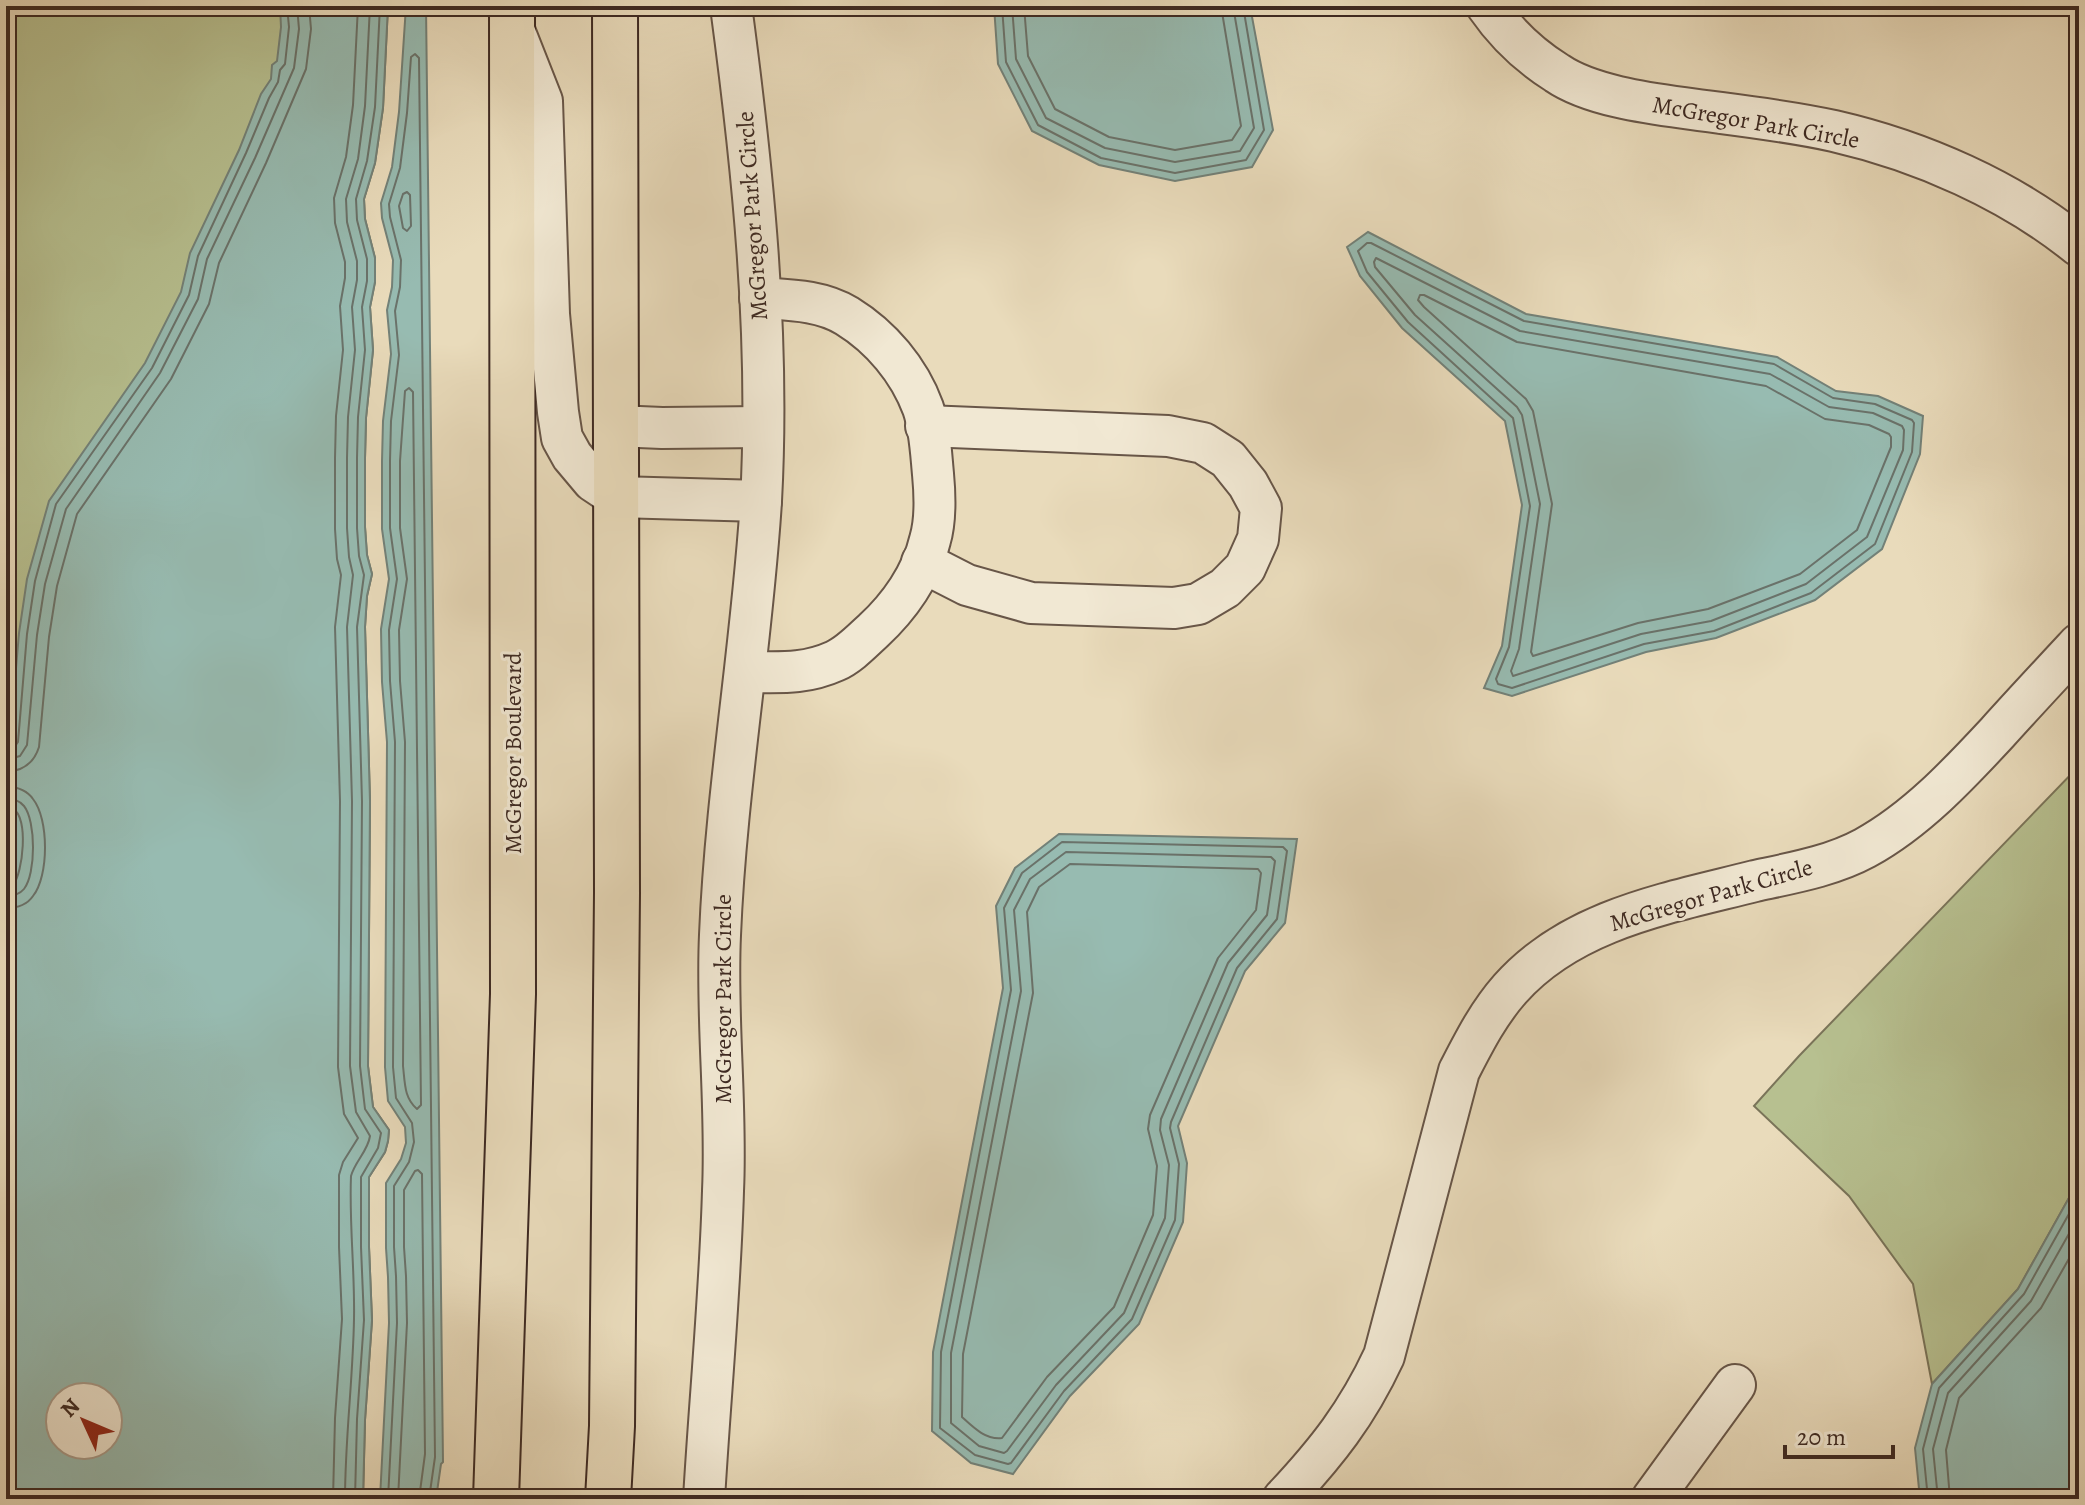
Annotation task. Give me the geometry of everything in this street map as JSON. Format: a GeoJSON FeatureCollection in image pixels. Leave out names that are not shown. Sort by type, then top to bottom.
{"type":"FeatureCollection","features":[{"type":"Feature","properties":{"kind":"main road"},"geometry":{"type":"LineString","coordinates":[[608,1499],[612,1426],[617,909],[615,6]]}},
{"type":"Feature","properties":{"kind":"main road","name":"McGregor Boulevard"},"geometry":{"type":"LineString","coordinates":[[496,1499],[513,994],[512,15]]}},
{"type":"Feature","properties":{"kind":"street","name":"McGregor Park Circle"},"geometry":{"type":"LineString","coordinates":[[704,1499],[724,1189],[720,939],[725,849],[746,672],[761,501],[763,427],[760,298],[747,126],[731,6]]}},
{"type":"Feature","properties":{"kind":"street","name":"McGregor Park Circle"},"geometry":{"type":"LineString","coordinates":[[1487,6],[1521,46],[1558,75],[1641,102],[1835,131],[1927,160],[2018,204],[2079,246]]}},
{"type":"Feature","properties":{"kind":"street"},"geometry":{"type":"LineString","coordinates":[[512,15],[542,101],[549,314],[562,438],[586,474],[617,497],[761,501]]}},
{"type":"Feature","properties":{"kind":"street"},"geometry":{"type":"LineString","coordinates":[[746,672],[799,672],[837,660],[892,613],[917,573],[931,540],[935,493],[924,409],[906,372],[878,339],[846,315],[819,303],[760,298]]}},
{"type":"Feature","properties":{"kind":"street"},"geometry":{"type":"LineString","coordinates":[[616,426],[763,427]]}},
{"type":"Feature","properties":{"kind":"street"},"geometry":{"type":"LineString","coordinates":[[922,562],[967,585],[1031,603],[1174,608],[1198,604],[1225,588],[1245,568],[1258,539],[1261,508],[1248,484],[1228,459],[1203,443],[1168,436],[926,426]]}},
{"type":"Feature","properties":{"kind":"street","name":"McGregor Park Circle"},"geometry":{"type":"LineString","coordinates":[[1283,1499],[1341,1432],[1367,1392],[1384,1356],[1459,1071],[1481,1028],[1510,989],[1539,962],[1580,935],[1623,917],[1819,866],[1864,849],[1900,825],[1945,786],[2079,644]]}},
{"type":"Feature","properties":{"kind":"street"},"geometry":{"type":"LineString","coordinates":[[1652,1499],[1735,1385]]}},
{"type":"Feature","properties":{"kind":"green space"},"geometry":{"type":"Polygon","coordinates":[[[6,6],[388,6],[383,108],[375,163],[364,199],[365,219],[375,258],[375,282],[370,307],[373,350],[365,458],[365,527],[372,574],[365,627],[370,801],[368,1066],[373,1107],[389,1130],[385,1152],[369,1177],[372,1320],[363,1499],[6,1499],[6,6]]]}},
{"type":"Feature","properties":{"kind":"green space"},"geometry":{"type":"Polygon","coordinates":[[[2079,766],[2079,1180],[2018,1289],[1932,1384],[1913,1284],[1849,1196],[1754,1106],[2079,766]]]}},
{"type":"Feature","properties":{"kind":"water"},"geometry":{"type":"Polygon","coordinates":[[[280,6],[388,6],[383,108],[375,163],[364,199],[365,219],[375,258],[375,282],[370,307],[373,350],[365,458],[365,527],[372,574],[365,627],[370,801],[368,1066],[373,1107],[389,1130],[385,1152],[369,1177],[372,1320],[363,1499],[6,1499],[6,891],[14,862],[14,834],[7,806],[7,774],[19,633],[27,579],[49,501],[145,363],[181,292],[190,253],[239,150],[261,94],[271,79],[272,65],[277,61],[280,6]]]}},
{"type":"Feature","properties":{"kind":"water"},"geometry":{"type":"Polygon","coordinates":[[[406,6],[426,6],[443,1462],[436,1499],[380,1499],[389,1323],[386,1183],[401,1159],[406,1143],[405,1127],[388,1101],[385,1067],[387,742],[381,629],[389,579],[382,529],[382,461],[391,354],[387,310],[393,260],[381,203],[392,167],[399,112],[406,6]]]}},
{"type":"Feature","properties":{"kind":"water"},"geometry":{"type":"Polygon","coordinates":[[[994,6],[1250,6],[1273,130],[1252,167],[1175,181],[1099,165],[1032,131],[998,64],[994,6]]]}},
{"type":"Feature","properties":{"kind":"water"},"geometry":{"type":"Polygon","coordinates":[[[1368,232],[1526,314],[1777,357],[1836,391],[1878,396],[1923,416],[1920,454],[1882,549],[1815,600],[1716,638],[1646,652],[1512,696],[1484,688],[1502,646],[1522,505],[1505,421],[1402,328],[1360,276],[1347,247],[1368,232]]]}},
{"type":"Feature","properties":{"kind":"water"},"geometry":{"type":"Polygon","coordinates":[[[1059,834],[1297,839],[1285,923],[1245,971],[1178,1126],[1187,1163],[1183,1222],[1139,1324],[1070,1396],[1013,1474],[971,1463],[932,1431],[933,1352],[1003,988],[996,906],[1015,868],[1059,834]]]}},
{"type":"Feature","properties":{"kind":"water"},"geometry":{"type":"Polygon","coordinates":[[[2079,1180],[2079,1499],[1920,1499],[1915,1448],[1932,1384],[2018,1289],[2079,1180]]]}}]}
